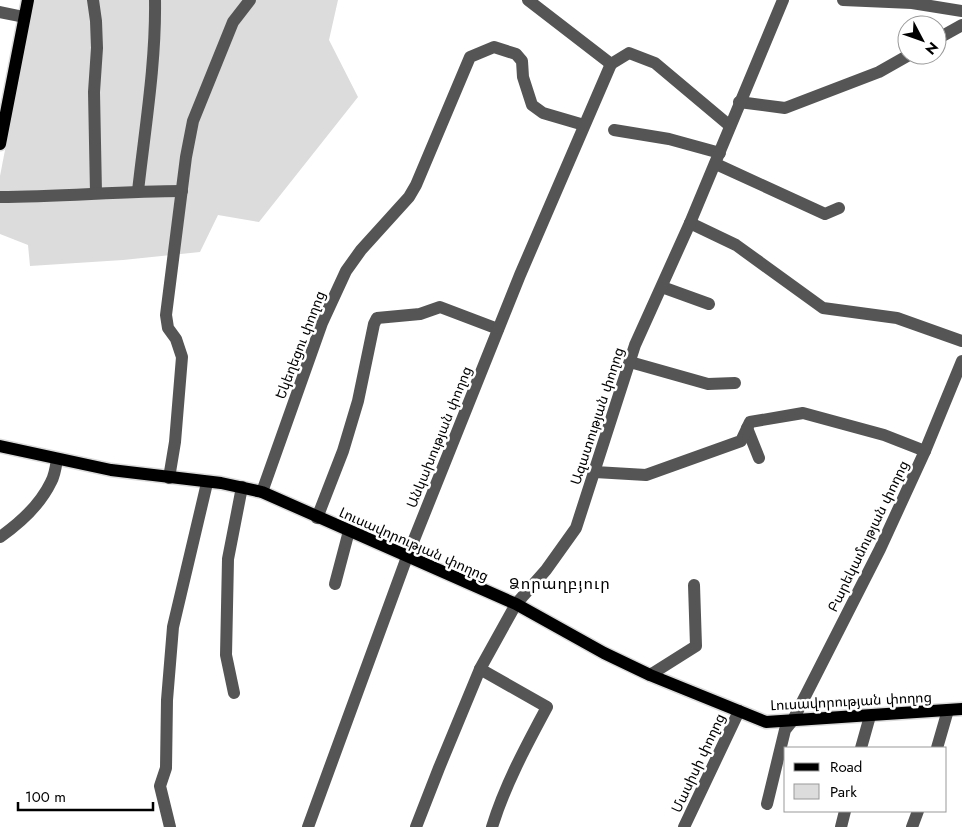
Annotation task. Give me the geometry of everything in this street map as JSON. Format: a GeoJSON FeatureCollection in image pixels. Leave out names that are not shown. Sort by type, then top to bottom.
{"type":"FeatureCollection","features":[{"type":"Feature","properties":{"kind":"main road"},"geometry":{"type":"LineString","coordinates":[[0,144],[28,0]]}},
{"type":"Feature","properties":{"kind":"main road","name":"Լուսավորության փողոց"},"geometry":{"type":"LineString","coordinates":[[0,446],[111,470],[242,487],[262,492],[317,518],[516,604],[604,653],[650,675],[766,722],[962,709]]}},
{"type":"Feature","properties":{"kind":"street"},"geometry":{"type":"LineString","coordinates":[[93,0],[97,48],[94,92],[96,194]]}},
{"type":"Feature","properties":{"kind":"street"},"geometry":{"type":"LineString","coordinates":[[138,191],[149,107],[155,0]]}},
{"type":"Feature","properties":{"kind":"street"},"geometry":{"type":"LineString","coordinates":[[169,478],[175,442],[182,357],[176,339],[168,328],[166,315],[186,157],[193,121],[233,22],[250,0]]}},
{"type":"Feature","properties":{"kind":"street"},"geometry":{"type":"LineString","coordinates":[[528,0],[610,64],[629,52],[655,62],[730,126]]}},
{"type":"Feature","properties":{"kind":"street","name":"Ազատության փողոց"},"geometry":{"type":"LineString","coordinates":[[416,827],[438,768],[480,670],[516,604],[546,570],[576,528],[636,345],[718,159],[739,102],[783,0]]}},
{"type":"Feature","properties":{"kind":"street"},"geometry":{"type":"LineString","coordinates":[[843,0],[912,3],[962,11]]}},
{"type":"Feature","properties":{"kind":"street"},"geometry":{"type":"LineString","coordinates":[[0,12],[24,17]]}},
{"type":"Feature","properties":{"kind":"street"},"geometry":{"type":"LineString","coordinates":[[947,33],[962,25]]}},
{"type":"Feature","properties":{"kind":"street","name":"Եկեղեցու փողոց"},"geometry":{"type":"LineString","coordinates":[[262,492],[322,323],[346,271],[361,250],[410,197],[470,57],[494,47],[516,54],[522,61],[523,77],[532,105],[543,113],[584,125]]}},
{"type":"Feature","properties":{"kind":"street"},"geometry":{"type":"LineString","coordinates":[[739,102],[785,108],[879,72],[897,62]]}},
{"type":"Feature","properties":{"kind":"street","name":"Անկախության փողոց"},"geometry":{"type":"LineString","coordinates":[[308,827],[407,557],[498,329],[610,64]]}},
{"type":"Feature","properties":{"kind":"street"},"geometry":{"type":"LineString","coordinates":[[614,130],[669,139],[718,159],[826,214],[839,208]]}},
{"type":"Feature","properties":{"kind":"street"},"geometry":{"type":"LineString","coordinates":[[0,197],[182,191]]}},
{"type":"Feature","properties":{"kind":"street"},"geometry":{"type":"LineString","coordinates":[[690,224],[736,244],[823,308],[897,318],[962,340]]}},
{"type":"Feature","properties":{"kind":"street"},"geometry":{"type":"LineString","coordinates":[[662,287],[709,304]]}},
{"type":"Feature","properties":{"kind":"street"},"geometry":{"type":"LineString","coordinates":[[317,518],[343,451],[358,401],[374,324],[377,318],[420,314],[440,307],[498,329]]}},
{"type":"Feature","properties":{"kind":"street","name":"Բարեկամության փողոց"},"geometry":{"type":"LineString","coordinates":[[767,804],[785,730],[793,720],[880,549],[925,451],[962,361]]}},
{"type":"Feature","properties":{"kind":"street"},"geometry":{"type":"LineString","coordinates":[[630,362],[708,384],[735,384]]}},
{"type":"Feature","properties":{"kind":"street"},"geometry":{"type":"LineString","coordinates":[[595,472],[646,475],[741,441],[750,422],[803,413],[884,435],[925,451]]}},
{"type":"Feature","properties":{"kind":"street"},"geometry":{"type":"LineString","coordinates":[[747,428],[759,458]]}},
{"type":"Feature","properties":{"kind":"street"},"geometry":{"type":"LineString","coordinates":[[0,538],[15,527],[30,512],[43,495],[52,480],[57,458]]}},
{"type":"Feature","properties":{"kind":"street"},"geometry":{"type":"LineString","coordinates":[[170,827],[160,786],[166,768],[167,700],[173,627],[207,483]]}},
{"type":"Feature","properties":{"kind":"street"},"geometry":{"type":"LineString","coordinates":[[234,693],[226,655],[228,559],[242,487]]}},
{"type":"Feature","properties":{"kind":"street"},"geometry":{"type":"LineString","coordinates":[[335,584],[349,532]]}},
{"type":"Feature","properties":{"kind":"street"},"geometry":{"type":"LineString","coordinates":[[650,675],[696,646],[694,585]]}},
{"type":"Feature","properties":{"kind":"street"},"geometry":{"type":"LineString","coordinates":[[480,670],[547,707],[515,770],[492,827]]}},
{"type":"Feature","properties":{"kind":"street"},"geometry":{"type":"LineString","coordinates":[[937,747],[948,710]]}},
{"type":"Feature","properties":{"kind":"street","name":"Մասիսի փողոց"},"geometry":{"type":"LineString","coordinates":[[684,827],[739,711]]}},
{"type":"Feature","properties":{"kind":"street"},"geometry":{"type":"LineString","coordinates":[[861,747],[870,716]]}},
{"type":"Feature","properties":{"kind":"street"},"geometry":{"type":"LineString","coordinates":[[841,827],[845,812]]}},
{"type":"Feature","properties":{"kind":"street"},"geometry":{"type":"LineString","coordinates":[[912,827],[918,812]]}},
{"type":"Feature","properties":{"kind":"green space"},"geometry":{"type":"Polygon","coordinates":[[[34,0],[338,0],[329,40],[358,97],[259,222],[218,215],[200,252],[123,260],[30,266],[28,245],[0,234],[0,176],[34,0]]]}},
{"type":"Feature","properties":{"kind":"district","name":"Ձորաղբյուր"},"geometry":{"type":"Point","coordinates":[560,583]}}]}
